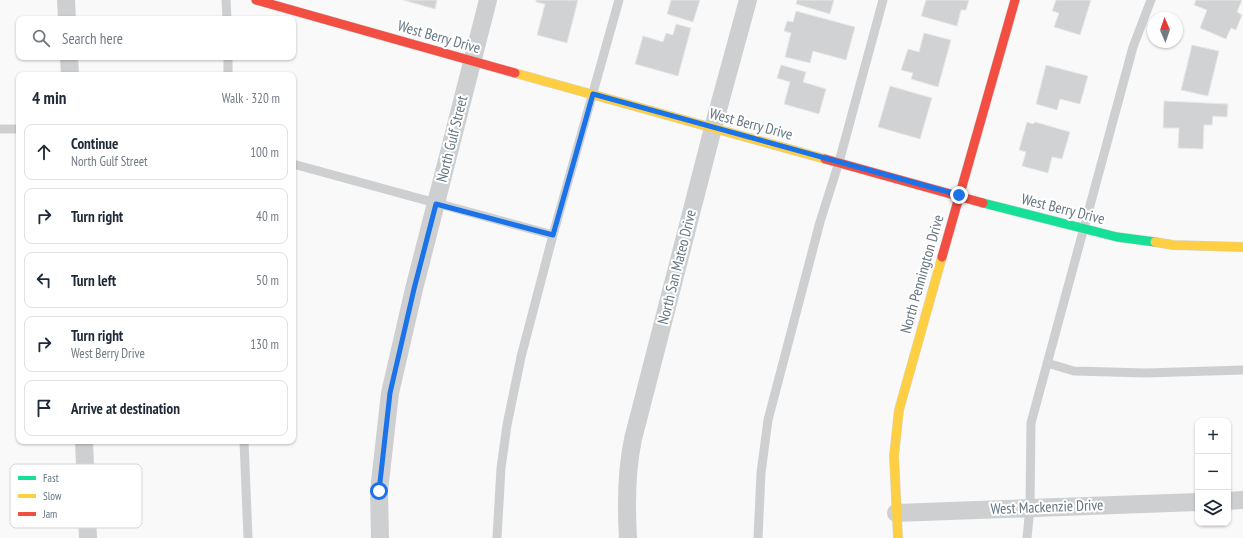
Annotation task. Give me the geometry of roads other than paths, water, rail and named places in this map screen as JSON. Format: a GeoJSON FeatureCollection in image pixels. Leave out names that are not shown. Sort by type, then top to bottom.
{"type":"FeatureCollection","features":[{"type":"Feature","properties":{"kind":"street"},"geometry":{"type":"LineString","coordinates":[[66,0],[67,16]]}},
{"type":"Feature","properties":{"kind":"street","name":"West Berry Drive"},"geometry":{"type":"LineString","coordinates":[[256,0],[713,128],[1117,237],[1173,245],[1243,247]]}},
{"type":"Feature","properties":{"kind":"street","name":"North Gulf Street"},"geometry":{"type":"LineString","coordinates":[[380,538],[379,491],[390,393],[414,289],[488,0]]}},
{"type":"Feature","properties":{"kind":"street","name":"North San Mateo Drive"},"geometry":{"type":"LineString","coordinates":[[628,538],[627,483],[629,459],[713,128],[748,0]]}},
{"type":"Feature","properties":{"kind":"street","name":"North Pennington Drive"},"geometry":{"type":"LineString","coordinates":[[898,538],[894,456],[899,410],[959,195],[1016,0]]}},
{"type":"Feature","properties":{"kind":"street"},"geometry":{"type":"LineString","coordinates":[[69,60],[70,72]]}},
{"type":"Feature","properties":{"kind":"street"},"geometry":{"type":"LineString","coordinates":[[84,444],[85,464]]}},
{"type":"Feature","properties":{"kind":"street"},"geometry":{"type":"LineString","coordinates":[[1231,501],[1243,500]]}},
{"type":"Feature","properties":{"kind":"street","name":"West Mackenzie Drive"},"geometry":{"type":"LineString","coordinates":[[896,513],[1195,502]]}},
{"type":"Feature","properties":{"kind":"street"},"geometry":{"type":"LineString","coordinates":[[88,528],[88,538]]}},
{"type":"Feature","properties":{"kind":"lane"},"geometry":{"type":"LineString","coordinates":[[226,0],[227,16]]}},
{"type":"Feature","properties":{"kind":"lane"},"geometry":{"type":"LineString","coordinates":[[497,538],[501,468],[506,425],[553,235],[619,0]]}},
{"type":"Feature","properties":{"kind":"lane"},"geometry":{"type":"LineString","coordinates":[[758,538],[761,473],[768,420],[820,222],[839,162],[883,0]]}},
{"type":"Feature","properties":{"kind":"lane"},"geometry":{"type":"LineString","coordinates":[[1028,538],[1031,423],[1132,47],[1151,0]]}},
{"type":"Feature","properties":{"kind":"lane"},"geometry":{"type":"LineString","coordinates":[[228,60],[228,72]]}},
{"type":"Feature","properties":{"kind":"lane"},"geometry":{"type":"LineString","coordinates":[[0,129],[16,129]]}},
{"type":"Feature","properties":{"kind":"lane"},"geometry":{"type":"LineString","coordinates":[[296,165],[553,235]]}},
{"type":"Feature","properties":{"kind":"lane"},"geometry":{"type":"LineString","coordinates":[[1047,363],[1074,371],[1095,372],[1146,373],[1243,370]]}},
{"type":"Feature","properties":{"kind":"lane"},"geometry":{"type":"LineString","coordinates":[[244,444],[248,538]]}}]}
